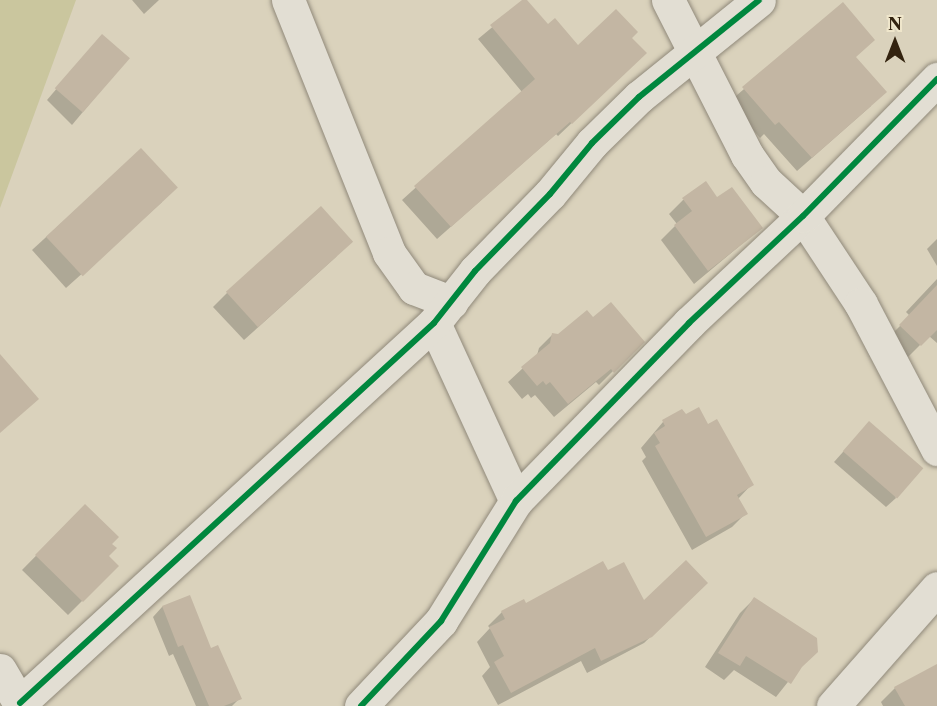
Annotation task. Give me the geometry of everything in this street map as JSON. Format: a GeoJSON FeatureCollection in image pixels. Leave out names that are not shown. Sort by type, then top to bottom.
{"type":"FeatureCollection","features":[{"type":"Feature","properties":{"kind":"street"},"geometry":{"type":"LineString","coordinates":[[288,0],[389,253],[414,288],[442,313],[516,501]]}},
{"type":"Feature","properties":{"kind":"street"},"geometry":{"type":"LineString","coordinates":[[668,0],[747,155],[766,182],[803,216],[861,303],[937,449]]}},
{"type":"Feature","properties":{"kind":"street"},"geometry":{"type":"LineString","coordinates":[[0,670],[20,705],[442,313],[475,271],[550,194],[592,143],[639,97],[759,0]]}},
{"type":"Feature","properties":{"kind":"street"},"geometry":{"type":"LineString","coordinates":[[361,706],[441,621],[516,501],[689,323],[803,216],[937,79]]}},
{"type":"Feature","properties":{"kind":"street"},"geometry":{"type":"LineString","coordinates":[[833,706],[937,588]]}},
{"type":"Feature","properties":{"kind":"shaded area"},"geometry":{"type":"Polygon","coordinates":[[[0,0],[76,0],[0,208],[0,0]]]}},
{"type":"Feature","properties":{"kind":"building"},"geometry":{"type":"Polygon","coordinates":[[[522,0],[527,0],[548,24],[555,18],[578,45],[616,9],[638,32],[632,38],[647,53],[572,124],[570,122],[451,227],[414,186],[535,79],[490,25],[522,0]]]}},
{"type":"Feature","properties":{"kind":"building"},"geometry":{"type":"Polygon","coordinates":[[[843,2],[875,40],[856,57],[887,92],[812,158],[779,122],[775,125],[742,87],[843,2]]]}},
{"type":"Feature","properties":{"kind":"building"},"geometry":{"type":"Polygon","coordinates":[[[102,34],[130,58],[83,113],[55,88],[102,34]]]}},
{"type":"Feature","properties":{"kind":"building"},"geometry":{"type":"Polygon","coordinates":[[[141,148],[178,187],[83,276],[46,237],[141,148]]]}},
{"type":"Feature","properties":{"kind":"building"},"geometry":{"type":"Polygon","coordinates":[[[706,181],[717,197],[732,187],[763,228],[708,271],[674,225],[692,211],[682,198],[706,181]]]}},
{"type":"Feature","properties":{"kind":"building"},"geometry":{"type":"Polygon","coordinates":[[[321,206],[353,242],[258,327],[226,292],[321,206]]]}},
{"type":"Feature","properties":{"kind":"building"},"geometry":{"type":"Polygon","coordinates":[[[937,285],[937,330],[921,346],[899,325],[937,285]]]}},
{"type":"Feature","properties":{"kind":"building"},"geometry":{"type":"Polygon","coordinates":[[[611,302],[645,342],[614,373],[611,369],[568,404],[550,382],[546,385],[543,381],[537,386],[521,367],[550,343],[552,333],[558,334],[587,310],[593,317],[611,302]]]}},
{"type":"Feature","properties":{"kind":"building"},"geometry":{"type":"Polygon","coordinates":[[[0,354],[39,399],[0,433],[0,354]]]}},
{"type":"Feature","properties":{"kind":"building"},"geometry":{"type":"Polygon","coordinates":[[[699,407],[708,424],[717,419],[754,485],[737,495],[748,514],[706,537],[655,446],[660,443],[654,433],[665,426],[662,420],[682,409],[686,414],[699,407]]]}},
{"type":"Feature","properties":{"kind":"building"},"geometry":{"type":"Polygon","coordinates":[[[869,421],[923,468],[897,498],[843,451],[869,421]]]}},
{"type":"Feature","properties":{"kind":"building"},"geometry":{"type":"Polygon","coordinates":[[[85,504],[119,537],[112,544],[117,548],[109,556],[119,566],[83,602],[35,555],[85,504]]]}},
{"type":"Feature","properties":{"kind":"building"},"geometry":{"type":"Polygon","coordinates":[[[686,560],[708,583],[652,637],[601,661],[595,648],[511,693],[494,662],[504,656],[489,627],[505,619],[501,611],[524,599],[526,603],[603,561],[608,570],[624,562],[644,600],[686,560]]]}},
{"type":"Feature","properties":{"kind":"building"},"geometry":{"type":"Polygon","coordinates":[[[190,595],[211,648],[218,645],[242,699],[224,706],[209,706],[183,645],[178,647],[162,606],[190,595]]]}},
{"type":"Feature","properties":{"kind":"building"},"geometry":{"type":"Polygon","coordinates":[[[754,597],[817,638],[818,652],[802,667],[791,684],[746,656],[740,666],[718,653],[754,597]]]}},
{"type":"Feature","properties":{"kind":"building"},"geometry":{"type":"Polygon","coordinates":[[[937,664],[937,706],[905,706],[894,687],[937,664]]]}},
{"type":"Feature","properties":{"kind":"cycle path"},"geometry":{"type":"LineString","coordinates":[[20,703],[434,323],[475,271],[550,194],[592,143],[639,97],[759,0]]}},
{"type":"Feature","properties":{"kind":"cycle path"},"geometry":{"type":"LineString","coordinates":[[361,706],[441,621],[516,501],[689,323],[803,216],[937,79]]}}]}
